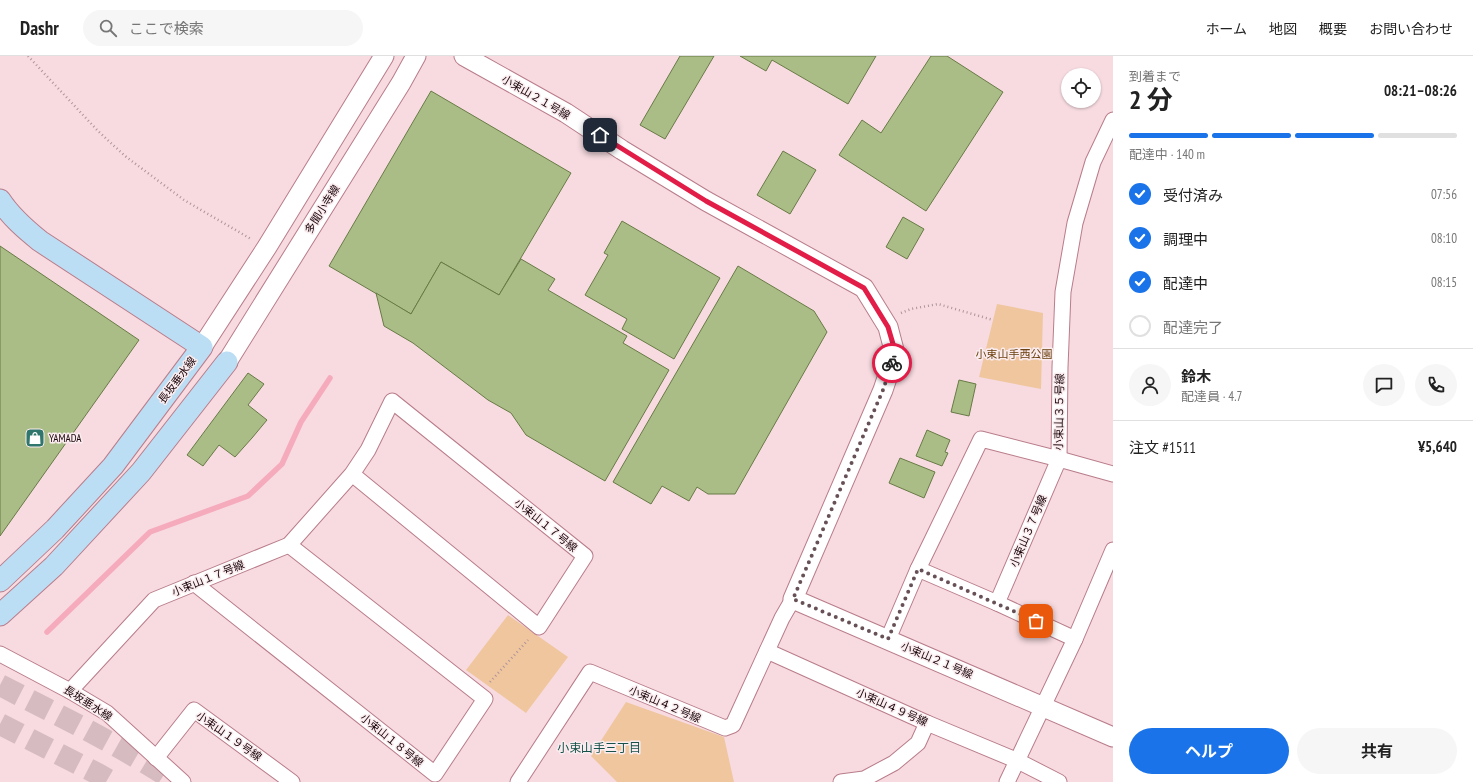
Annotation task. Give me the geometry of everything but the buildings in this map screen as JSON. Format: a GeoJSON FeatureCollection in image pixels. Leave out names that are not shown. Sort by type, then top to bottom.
{"type":"FeatureCollection","features":[{"type":"Feature","properties":{"kind":"main road","name":"長坂垂水線"},"geometry":{"type":"LineString","coordinates":[[0,200],[6,210],[40,241],[202,348],[113,466],[55,529],[0,581]]}},
{"type":"Feature","properties":{"kind":"main road"},"geometry":{"type":"LineString","coordinates":[[0,615],[54,566],[140,472],[227,362]]}},
{"type":"Feature","properties":{"kind":"street"},"geometry":{"type":"LineString","coordinates":[[202,348],[267,247],[384,56]]}},
{"type":"Feature","properties":{"kind":"street","name":"多聞小寺線"},"geometry":{"type":"LineString","coordinates":[[227,362],[401,83],[416,56]]}},
{"type":"Feature","properties":{"kind":"street","name":"小束山２１号線"},"geometry":{"type":"LineString","coordinates":[[464,56],[566,113],[622,150],[706,201],[864,288],[888,327],[896,354],[793,599],[1113,737]]}},
{"type":"Feature","properties":{"kind":"street","name":"小束山３５号線"},"geometry":{"type":"LineString","coordinates":[[888,639],[918,569],[981,439],[1059,459],[1060,367],[1063,292],[1075,223],[1093,162],[1113,120]]}},
{"type":"Feature","properties":{"kind":"street","name":"小束山１７号線"},"geometry":{"type":"LineString","coordinates":[[70,691],[154,600],[194,582],[289,544],[352,474],[368,450],[392,401],[585,556],[539,627]]}},
{"type":"Feature","properties":{"kind":"street"},"geometry":{"type":"LineString","coordinates":[[1059,459],[1113,474]]}},
{"type":"Feature","properties":{"kind":"street","name":"小束山３７号線"},"geometry":{"type":"LineString","coordinates":[[997,603],[1059,459]]}},
{"type":"Feature","properties":{"kind":"street"},"geometry":{"type":"LineString","coordinates":[[352,474],[539,627]]}},
{"type":"Feature","properties":{"kind":"street"},"geometry":{"type":"LineString","coordinates":[[289,544],[479,694]]}},
{"type":"Feature","properties":{"kind":"street"},"geometry":{"type":"LineString","coordinates":[[1007,782],[1075,639],[1113,550]]}},
{"type":"Feature","properties":{"kind":"street"},"geometry":{"type":"LineString","coordinates":[[918,569],[1075,639]]}},
{"type":"Feature","properties":{"kind":"street","name":"小束山１８号線"},"geometry":{"type":"LineString","coordinates":[[194,582],[433,778],[485,699],[479,694]]}},
{"type":"Feature","properties":{"kind":"street","name":"小束山４２号線"},"geometry":{"type":"LineString","coordinates":[[519,782],[590,672],[725,728],[733,725],[782,618],[793,599]]}},
{"type":"Feature","properties":{"kind":"street","name":"小束山４９号線"},"geometry":{"type":"LineString","coordinates":[[767,650],[926,723],[1018,760],[1059,782]]}},
{"type":"Feature","properties":{"kind":"street","name":"長坂垂水線"},"geometry":{"type":"LineString","coordinates":[[0,654],[70,691],[107,713],[184,782]]}},
{"type":"Feature","properties":{"kind":"street","name":"小束山１９号線"},"geometry":{"type":"LineString","coordinates":[[156,758],[194,710],[292,782]]}},
{"type":"Feature","properties":{"kind":"street"},"geometry":{"type":"LineString","coordinates":[[841,782],[864,779],[894,763],[918,743],[926,723]]}},
{"type":"Feature","properties":{"kind":"path"},"geometry":{"type":"LineString","coordinates":[[28,56],[98,131],[125,156],[184,200],[267,247]]}},
{"type":"Feature","properties":{"kind":"path"},"geometry":{"type":"LineString","coordinates":[[911,309],[938,304],[993,320]]}},
{"type":"Feature","properties":{"kind":"path"},"geometry":{"type":"LineString","coordinates":[[479,694],[539,627]]}},
{"type":"Feature","properties":{"kind":"green space","name":"小束山手西公園"},"geometry":{"type":"Polygon","coordinates":[[[997,304],[1043,313],[1041,389],[979,377],[997,304]]]}},
{"type":"Feature","properties":{"kind":"green space"},"geometry":{"type":"Polygon","coordinates":[[[508,615],[568,657],[526,713],[466,670],[508,615]]]}},
{"type":"Feature","properties":{"kind":"green space"},"geometry":{"type":"Polygon","coordinates":[[[626,702],[724,737],[734,782],[617,782],[591,756],[626,702]]]}},
{"type":"Feature","properties":{"kind":"waterway"},"geometry":{"type":"LineString","coordinates":[[47,632],[150,532],[248,496],[282,464],[301,422],[330,378]]}},
{"type":"Feature","properties":{"kind":"tunnel"},"geometry":{"type":"LineString","coordinates":[[0,685],[112,743],[176,782]]}},
{"type":"Feature","properties":{"kind":"tunnel"},"geometry":{"type":"LineString","coordinates":[[0,724],[112,782]]}},
{"type":"Feature","properties":{"kind":"way so far"},"geometry":{"type":"LineString","coordinates":[[892,363],[883,390],[793,599],[888,639],[918,569],[1036,621]]}},
{"type":"Feature","properties":{"kind":"place","name":"YAMADA"},"geometry":{"type":"Point","coordinates":[35,438]}},
{"type":"Feature","properties":{"kind":"district","name":"小束山手三丁目"},"geometry":{"type":"Point","coordinates":[599,748]}},
{"type":"Feature","properties":{"kind":"route"},"geometry":{"type":"LineString","coordinates":[[600,135],[706,201],[864,288],[888,327],[896,354],[892,363]]}}]}
